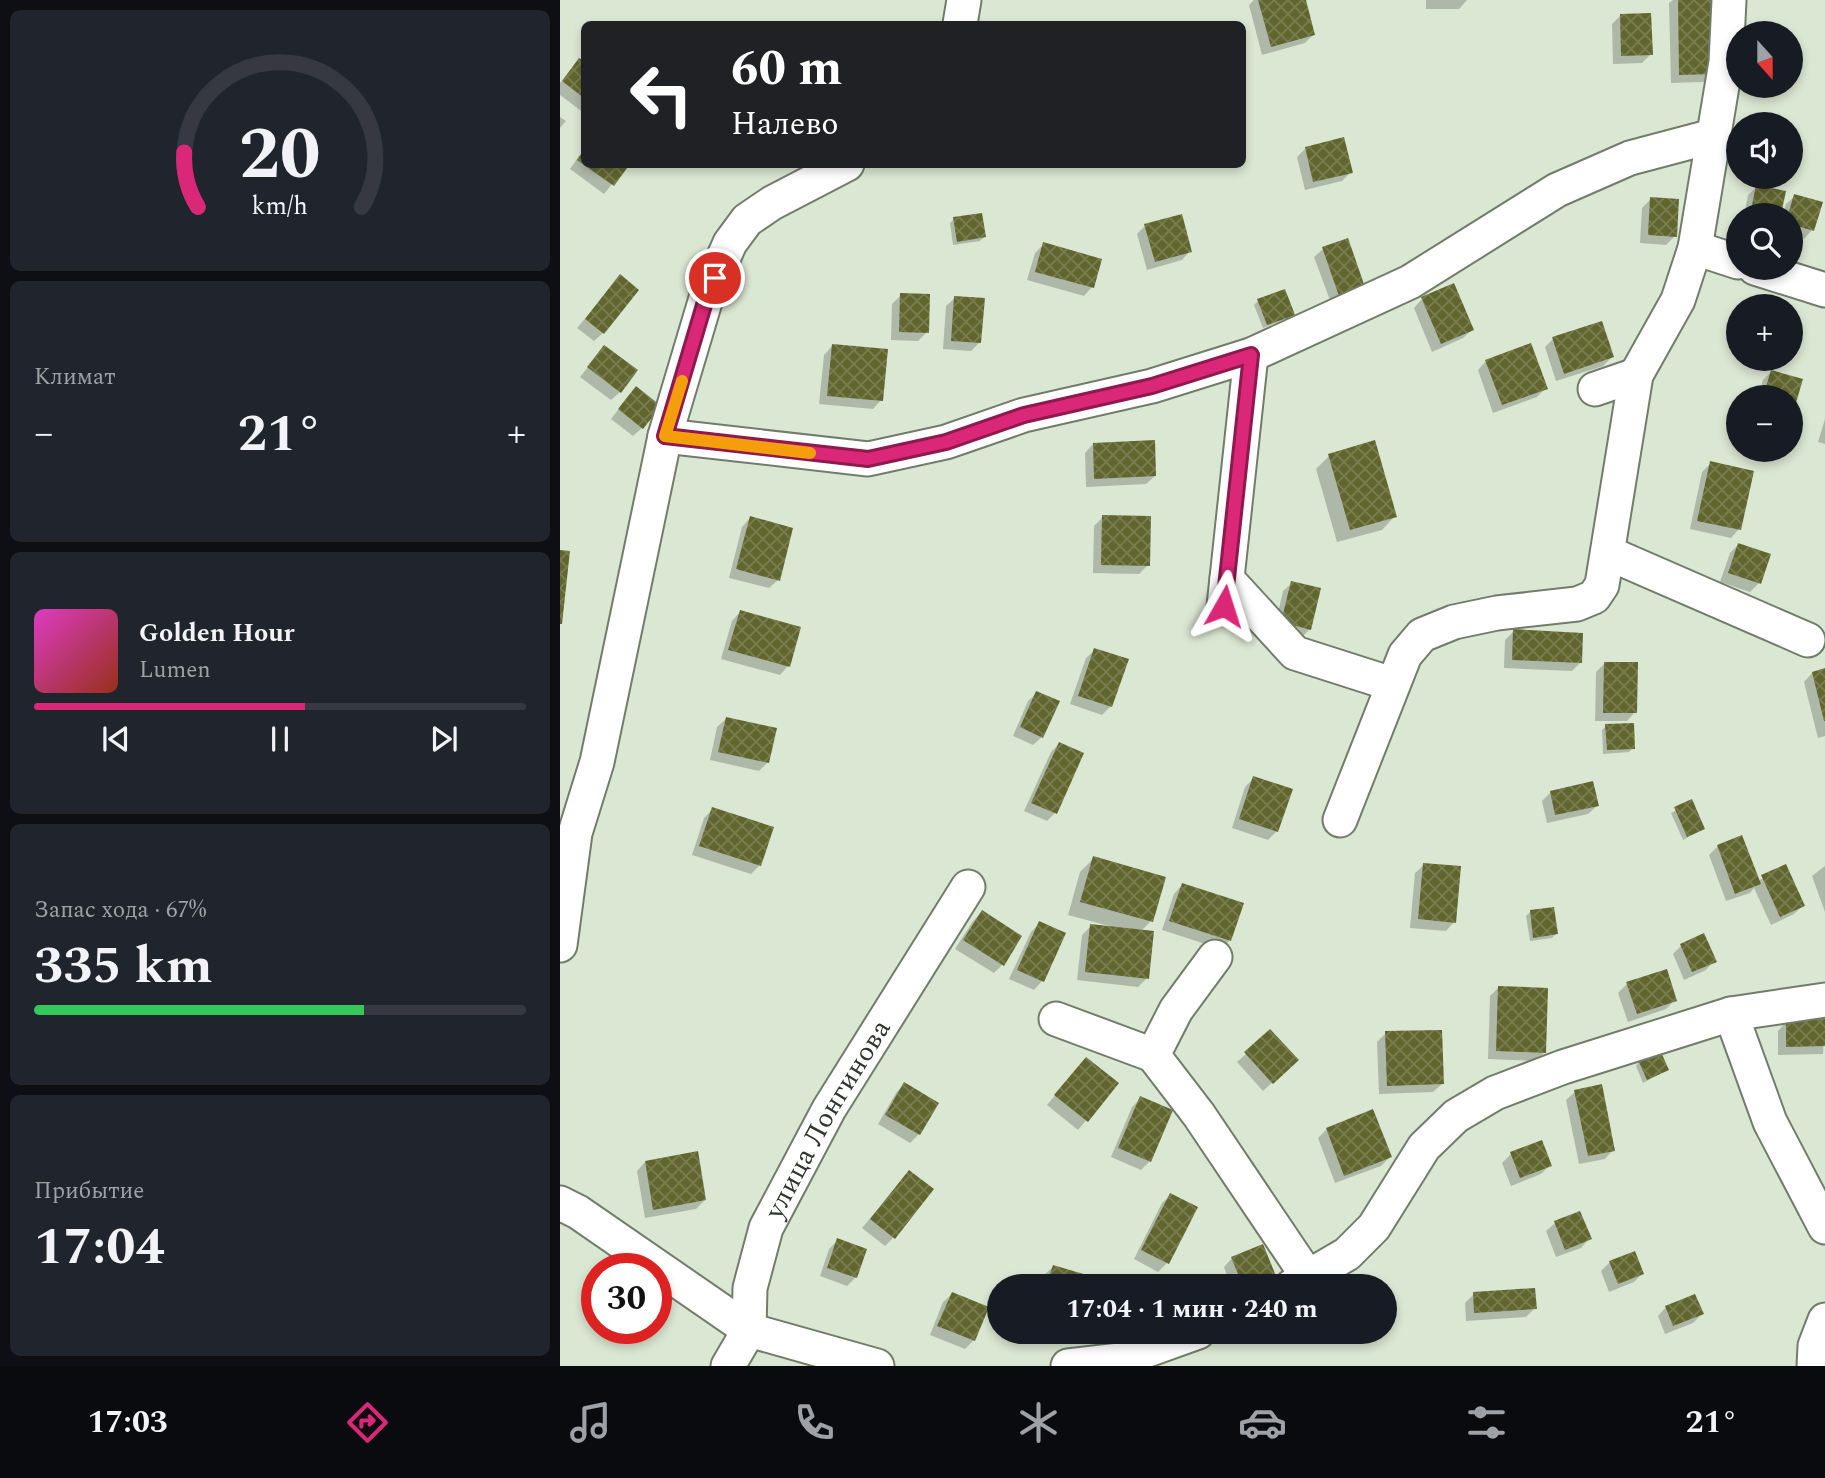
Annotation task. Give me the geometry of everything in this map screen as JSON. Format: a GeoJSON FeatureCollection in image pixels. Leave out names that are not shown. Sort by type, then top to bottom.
{"type":"FeatureCollection","features":[{"type":"Feature","properties":{"kind":"street"},"geometry":{"type":"LineString","coordinates":[[960,21],[964,0]]}},
{"type":"Feature","properties":{"kind":"street"},"geometry":{"type":"LineString","coordinates":[[1340,820],[1392,684],[1405,655],[1422,635],[1454,622],[1497,613],[1577,604],[1594,597],[1602,585],[1636,374],[1678,300],[1695,248],[1726,62],[1729,0]]}},
{"type":"Feature","properties":{"kind":"street"},"geometry":{"type":"LineString","coordinates":[[665,436],[868,459],[946,442],[1024,415],[1152,386],[1251,355],[1410,282],[1558,190],[1630,159],[1713,136]]}},
{"type":"Feature","properties":{"kind":"street"},"geometry":{"type":"LineString","coordinates":[[560,945],[567,830],[597,762],[665,436],[707,295],[730,243],[747,220],[772,203],[839,168]]}},
{"type":"Feature","properties":{"kind":"street"},"geometry":{"type":"LineString","coordinates":[[1695,248],[1726,258]]}},
{"type":"Feature","properties":{"kind":"street"},"geometry":{"type":"LineString","coordinates":[[1793,280],[1825,290]]}},
{"type":"Feature","properties":{"kind":"street"},"geometry":{"type":"LineString","coordinates":[[1251,355],[1225,593],[1295,653],[1392,684]]}},
{"type":"Feature","properties":{"kind":"street"},"geometry":{"type":"LineString","coordinates":[[1595,389],[1636,374]]}},
{"type":"Feature","properties":{"kind":"street"},"geometry":{"type":"LineString","coordinates":[[1608,553],[1808,640]]}},
{"type":"Feature","properties":{"kind":"street","name":"улица Лонгинова"},"geometry":{"type":"LineString","coordinates":[[750,1330],[750,1288],[766,1227],[829,1109],[968,887]]}},
{"type":"Feature","properties":{"kind":"street"},"geometry":{"type":"LineString","coordinates":[[1153,1055],[1176,1010],[1215,957]]}},
{"type":"Feature","properties":{"kind":"street"},"geometry":{"type":"LineString","coordinates":[[1313,1274],[1347,1254],[1374,1227],[1424,1147],[1456,1116],[1495,1093],[1563,1067],[1731,1014],[1825,1000]]}},
{"type":"Feature","properties":{"kind":"street"},"geometry":{"type":"LineString","coordinates":[[1731,1014],[1770,1122],[1825,1227]]}},
{"type":"Feature","properties":{"kind":"street"},"geometry":{"type":"LineString","coordinates":[[1056,1019],[1153,1055],[1199,1115],[1295,1274]]}},
{"type":"Feature","properties":{"kind":"street"},"geometry":{"type":"LineString","coordinates":[[560,1203],[578,1212],[750,1330],[877,1366]]}},
{"type":"Feature","properties":{"kind":"street"},"geometry":{"type":"LineString","coordinates":[[1814,1366],[1815,1346],[1825,1320]]}},
{"type":"Feature","properties":{"kind":"street"},"geometry":{"type":"LineString","coordinates":[[728,1366],[750,1330]]}},
{"type":"Feature","properties":{"kind":"street"},"geometry":{"type":"LineString","coordinates":[[1068,1366],[1119,1360],[1164,1344]]}},
{"type":"Feature","properties":{"kind":"building"},"geometry":{"type":"Polygon","coordinates":[[[1258,0],[1306,0],[1315,35],[1271,47],[1258,0]]]}},
{"type":"Feature","properties":{"kind":"building"},"geometry":{"type":"Polygon","coordinates":[[[1678,0],[1713,0],[1714,74],[1679,75],[1678,0]]]}},
{"type":"Feature","properties":{"kind":"building"},"geometry":{"type":"Polygon","coordinates":[[[1651,13],[1653,55],[1621,56],[1620,14],[1651,13]]]}},
{"type":"Feature","properties":{"kind":"building"},"geometry":{"type":"Polygon","coordinates":[[[579,58],[581,59],[581,96],[562,81],[579,58]]]}},
{"type":"Feature","properties":{"kind":"building"},"geometry":{"type":"Polygon","coordinates":[[[1344,137],[1353,173],[1313,182],[1305,147],[1344,137]]]}},
{"type":"Feature","properties":{"kind":"building"},"geometry":{"type":"Polygon","coordinates":[[[588,168],[627,168],[614,186],[588,168]]]}},
{"type":"Feature","properties":{"kind":"building"},"geometry":{"type":"Polygon","coordinates":[[[1755,189],[1786,191],[1784,203],[1752,203],[1755,189]]]}},
{"type":"Feature","properties":{"kind":"building"},"geometry":{"type":"Polygon","coordinates":[[[1794,194],[1823,202],[1814,231],[1803,228],[1803,203],[1791,203],[1794,194]]]}},
{"type":"Feature","properties":{"kind":"building"},"geometry":{"type":"Polygon","coordinates":[[[1650,197],[1679,199],[1677,237],[1648,235],[1650,197]]]}},
{"type":"Feature","properties":{"kind":"building"},"geometry":{"type":"Polygon","coordinates":[[[982,213],[986,237],[957,242],[953,217],[982,213]]]}},
{"type":"Feature","properties":{"kind":"building"},"geometry":{"type":"Polygon","coordinates":[[[1182,214],[1192,252],[1155,262],[1144,224],[1182,214]]]}},
{"type":"Feature","properties":{"kind":"building"},"geometry":{"type":"Polygon","coordinates":[[[1348,238],[1365,287],[1339,296],[1322,247],[1348,238]]]}},
{"type":"Feature","properties":{"kind":"building"},"geometry":{"type":"Polygon","coordinates":[[[1043,242],[1102,259],[1094,288],[1035,272],[1043,242]]]}},
{"type":"Feature","properties":{"kind":"building"},"geometry":{"type":"Polygon","coordinates":[[[620,274],[639,290],[604,334],[585,319],[620,274]]]}},
{"type":"Feature","properties":{"kind":"building"},"geometry":{"type":"Polygon","coordinates":[[[1454,283],[1474,330],[1441,344],[1421,297],[1454,283]]]}},
{"type":"Feature","properties":{"kind":"building"},"geometry":{"type":"Polygon","coordinates":[[[1285,289],[1295,315],[1267,325],[1257,299],[1285,289]]]}},
{"type":"Feature","properties":{"kind":"building"},"geometry":{"type":"Polygon","coordinates":[[[900,293],[930,294],[929,333],[899,332],[900,293]]]}},
{"type":"Feature","properties":{"kind":"building"},"geometry":{"type":"Polygon","coordinates":[[[954,296],[985,298],[981,343],[951,341],[954,296]]]}},
{"type":"Feature","properties":{"kind":"building"},"geometry":{"type":"Polygon","coordinates":[[[1602,321],[1614,357],[1564,374],[1552,337],[1602,321]]]}},
{"type":"Feature","properties":{"kind":"building"},"geometry":{"type":"Polygon","coordinates":[[[1531,343],[1548,389],[1502,405],[1485,360],[1531,343]]]}},
{"type":"Feature","properties":{"kind":"building"},"geometry":{"type":"Polygon","coordinates":[[[832,344],[888,349],[883,401],[827,396],[832,344]]]}},
{"type":"Feature","properties":{"kind":"building"},"geometry":{"type":"Polygon","coordinates":[[[604,345],[638,370],[621,393],[587,367],[604,345]]]}},
{"type":"Feature","properties":{"kind":"building"},"geometry":{"type":"Polygon","coordinates":[[[1771,371],[1803,379],[1801,385],[1767,385],[1771,371]]]}},
{"type":"Feature","properties":{"kind":"building"},"geometry":{"type":"Polygon","coordinates":[[[636,386],[661,406],[643,429],[618,409],[636,386]]]}},
{"type":"Feature","properties":{"kind":"building"},"geometry":{"type":"Polygon","coordinates":[[[1155,440],[1156,476],[1094,479],[1093,443],[1155,440]]]}},
{"type":"Feature","properties":{"kind":"building"},"geometry":{"type":"Polygon","coordinates":[[[1375,440],[1397,517],[1350,530],[1328,454],[1375,440]]]}},
{"type":"Feature","properties":{"kind":"building"},"geometry":{"type":"Polygon","coordinates":[[[1710,461],[1754,471],[1741,530],[1697,521],[1710,461]]]}},
{"type":"Feature","properties":{"kind":"building"},"geometry":{"type":"Polygon","coordinates":[[[1102,515],[1151,516],[1150,566],[1101,565],[1102,515]]]}},
{"type":"Feature","properties":{"kind":"building"},"geometry":{"type":"Polygon","coordinates":[[[750,516],[793,528],[780,581],[736,569],[750,516]]]}},
{"type":"Feature","properties":{"kind":"building"},"geometry":{"type":"Polygon","coordinates":[[[1738,543],[1771,554],[1761,584],[1728,573],[1738,543]]]}},
{"type":"Feature","properties":{"kind":"building"},"geometry":{"type":"Polygon","coordinates":[[[560,550],[570,551],[562,624],[560,624],[560,550]]]}},
{"type":"Feature","properties":{"kind":"building"},"geometry":{"type":"Polygon","coordinates":[[[1291,581],[1321,588],[1311,630],[1281,622],[1291,581]]]}},
{"type":"Feature","properties":{"kind":"building"},"geometry":{"type":"Polygon","coordinates":[[[740,610],[801,627],[790,667],[728,650],[740,610]]]}},
{"type":"Feature","properties":{"kind":"building"},"geometry":{"type":"Polygon","coordinates":[[[1513,629],[1583,633],[1582,663],[1512,660],[1513,629]]]}},
{"type":"Feature","properties":{"kind":"building"},"geometry":{"type":"Polygon","coordinates":[[[1094,648],[1129,659],[1112,707],[1078,696],[1094,648]]]}},
{"type":"Feature","properties":{"kind":"building"},"geometry":{"type":"Polygon","coordinates":[[[1604,662],[1638,662],[1637,713],[1603,713],[1604,662]]]}},
{"type":"Feature","properties":{"kind":"building"},"geometry":{"type":"Polygon","coordinates":[[[1825,668],[1825,721],[1824,721],[1812,672],[1825,668]]]}},
{"type":"Feature","properties":{"kind":"building"},"geometry":{"type":"Polygon","coordinates":[[[1036,691],[1060,701],[1043,738],[1020,727],[1036,691]]]}},
{"type":"Feature","properties":{"kind":"building"},"geometry":{"type":"Polygon","coordinates":[[[726,717],[777,728],[769,763],[718,752],[726,717]]]}},
{"type":"Feature","properties":{"kind":"building"},"geometry":{"type":"Polygon","coordinates":[[[1634,723],[1635,749],[1607,750],[1605,724],[1634,723]]]}},
{"type":"Feature","properties":{"kind":"building"},"geometry":{"type":"Polygon","coordinates":[[[1059,742],[1084,753],[1057,814],[1031,803],[1059,742]]]}},
{"type":"Feature","properties":{"kind":"building"},"geometry":{"type":"Polygon","coordinates":[[[1253,776],[1293,789],[1278,832],[1239,819],[1253,776]]]}},
{"type":"Feature","properties":{"kind":"building"},"geometry":{"type":"Polygon","coordinates":[[[1593,781],[1599,806],[1555,815],[1550,791],[1593,781]]]}},
{"type":"Feature","properties":{"kind":"building"},"geometry":{"type":"Polygon","coordinates":[[[1692,799],[1705,829],[1687,837],[1674,807],[1692,799]]]}},
{"type":"Feature","properties":{"kind":"building"},"geometry":{"type":"Polygon","coordinates":[[[712,807],[774,827],[761,866],[699,846],[712,807]]]}},
{"type":"Feature","properties":{"kind":"building"},"geometry":{"type":"Polygon","coordinates":[[[1742,835],[1761,884],[1735,894],[1717,845],[1742,835]]]}},
{"type":"Feature","properties":{"kind":"building"},"geometry":{"type":"Polygon","coordinates":[[[1093,856],[1166,877],[1153,922],[1080,902],[1093,856]]]}},
{"type":"Feature","properties":{"kind":"building"},"geometry":{"type":"Polygon","coordinates":[[[1423,863],[1461,866],[1456,923],[1418,919],[1423,863]]]}},
{"type":"Feature","properties":{"kind":"building"},"geometry":{"type":"Polygon","coordinates":[[[1786,864],[1805,906],[1780,917],[1761,875],[1786,864]]]}},
{"type":"Feature","properties":{"kind":"building"},"geometry":{"type":"Polygon","coordinates":[[[1182,883],[1244,903],[1231,941],[1169,921],[1182,883]]]}},
{"type":"Feature","properties":{"kind":"building"},"geometry":{"type":"Polygon","coordinates":[[[1554,907],[1558,934],[1533,938],[1530,910],[1554,907]]]}},
{"type":"Feature","properties":{"kind":"building"},"geometry":{"type":"Polygon","coordinates":[[[982,910],[1022,936],[1004,966],[963,940],[982,910]]]}},
{"type":"Feature","properties":{"kind":"building"},"geometry":{"type":"Polygon","coordinates":[[[1039,921],[1066,933],[1044,982],[1017,970],[1039,921]]]}},
{"type":"Feature","properties":{"kind":"building"},"geometry":{"type":"Polygon","coordinates":[[[1090,924],[1154,931],[1149,979],[1085,972],[1090,924]]]}},
{"type":"Feature","properties":{"kind":"building"},"geometry":{"type":"Polygon","coordinates":[[[1704,933],[1717,962],[1692,972],[1680,944],[1704,933]]]}},
{"type":"Feature","properties":{"kind":"building"},"geometry":{"type":"Polygon","coordinates":[[[1667,969],[1677,1001],[1637,1014],[1626,982],[1667,969]]]}},
{"type":"Feature","properties":{"kind":"building"},"geometry":{"type":"Polygon","coordinates":[[[1498,986],[1548,988],[1546,1053],[1496,1051],[1498,986]]]}},
{"type":"Feature","properties":{"kind":"building"},"geometry":{"type":"Polygon","coordinates":[[[1825,1019],[1825,1046],[1786,1047],[1786,1020],[1825,1019]]]}},
{"type":"Feature","properties":{"kind":"building"},"geometry":{"type":"Polygon","coordinates":[[[1270,1029],[1299,1060],[1273,1084],[1244,1052],[1270,1029]]]}},
{"type":"Feature","properties":{"kind":"building"},"geometry":{"type":"Polygon","coordinates":[[[1442,1030],[1444,1084],[1387,1086],[1385,1031],[1442,1030]]]}},
{"type":"Feature","properties":{"kind":"building"},"geometry":{"type":"Polygon","coordinates":[[[1660,1050],[1669,1070],[1647,1080],[1638,1060],[1660,1050]]]}},
{"type":"Feature","properties":{"kind":"building"},"geometry":{"type":"Polygon","coordinates":[[[1086,1057],[1119,1083],[1088,1122],[1054,1095],[1086,1057]]]}},
{"type":"Feature","properties":{"kind":"building"},"geometry":{"type":"Polygon","coordinates":[[[904,1082],[939,1103],[920,1135],[885,1115],[904,1082]]]}},
{"type":"Feature","properties":{"kind":"building"},"geometry":{"type":"Polygon","coordinates":[[[1602,1084],[1615,1151],[1588,1156],[1574,1090],[1602,1084]]]}},
{"type":"Feature","properties":{"kind":"building"},"geometry":{"type":"Polygon","coordinates":[[[1140,1096],[1173,1110],[1151,1162],[1118,1148],[1140,1096]]]}},
{"type":"Feature","properties":{"kind":"building"},"geometry":{"type":"Polygon","coordinates":[[[1373,1109],[1392,1157],[1344,1176],[1326,1128],[1373,1109]]]}},
{"type":"Feature","properties":{"kind":"building"},"geometry":{"type":"Polygon","coordinates":[[[1542,1140],[1552,1166],[1520,1178],[1510,1152],[1542,1140]]]}},
{"type":"Feature","properties":{"kind":"building"},"geometry":{"type":"Polygon","coordinates":[[[698,1151],[706,1200],[653,1210],[645,1161],[698,1151]]]}},
{"type":"Feature","properties":{"kind":"building"},"geometry":{"type":"Polygon","coordinates":[[[909,1170],[934,1189],[895,1239],[870,1219],[909,1170]]]}},
{"type":"Feature","properties":{"kind":"building"},"geometry":{"type":"Polygon","coordinates":[[[1170,1193],[1198,1207],[1169,1264],[1141,1250],[1170,1193]]]}},
{"type":"Feature","properties":{"kind":"building"},"geometry":{"type":"Polygon","coordinates":[[[1580,1211],[1592,1239],[1565,1250],[1554,1221],[1580,1211]]]}},
{"type":"Feature","properties":{"kind":"building"},"geometry":{"type":"Polygon","coordinates":[[[837,1238],[867,1249],[857,1278],[827,1268],[837,1238]]]}},
{"type":"Feature","properties":{"kind":"building"},"geometry":{"type":"Polygon","coordinates":[[[1263,1244],[1275,1274],[1238,1274],[1231,1257],[1263,1244]]]}},
{"type":"Feature","properties":{"kind":"building"},"geometry":{"type":"Polygon","coordinates":[[[1635,1251],[1644,1274],[1618,1284],[1609,1261],[1635,1251]]]}},
{"type":"Feature","properties":{"kind":"building"},"geometry":{"type":"Polygon","coordinates":[[[1053,1265],[1083,1274],[1050,1274],[1053,1265]]]}},
{"type":"Feature","properties":{"kind":"building"},"geometry":{"type":"Polygon","coordinates":[[[1535,1288],[1537,1309],[1474,1313],[1473,1292],[1535,1288]]]}},
{"type":"Feature","properties":{"kind":"building"},"geometry":{"type":"Polygon","coordinates":[[[952,1292],[987,1306],[975,1341],[937,1326],[952,1292]]]}},
{"type":"Feature","properties":{"kind":"building"},"geometry":{"type":"Polygon","coordinates":[[[1695,1294],[1704,1314],[1673,1326],[1665,1306],[1695,1294]]]}},
{"type":"Feature","properties":{"kind":"slow traffic"},"geometry":{"type":"LineString","coordinates":[[682,381],[665,436],[810,453]]}},
{"type":"Feature","properties":{"kind":"route"},"geometry":{"type":"LineString","coordinates":[[715,278],[707,295],[665,436],[868,459],[946,442],[1024,415],[1152,386],[1251,355],[1224,606]]}}]}
